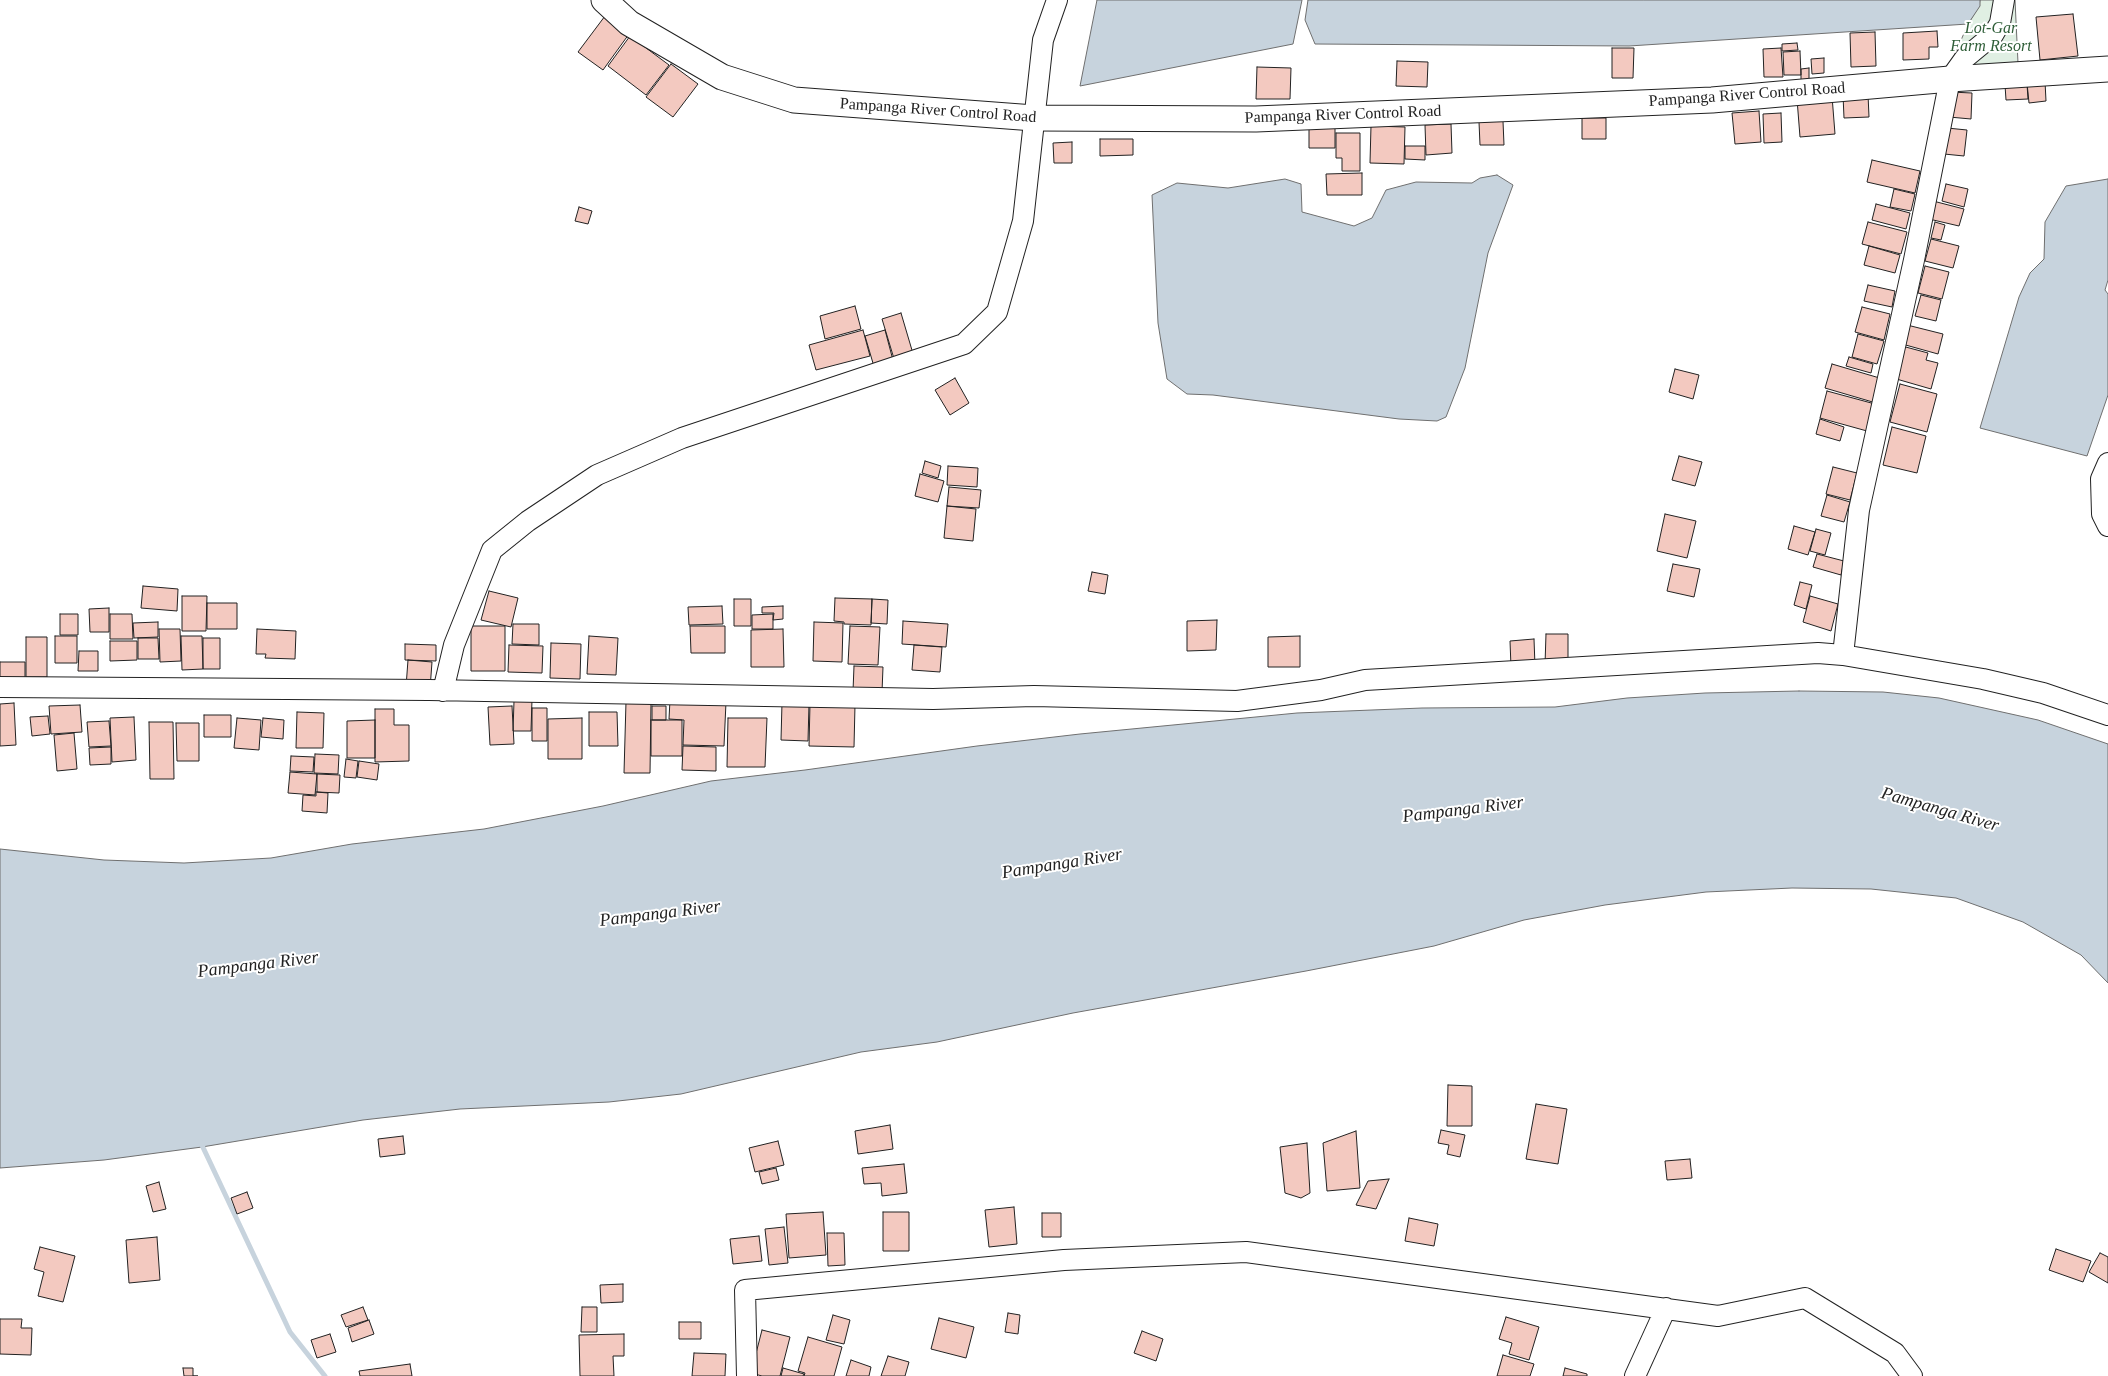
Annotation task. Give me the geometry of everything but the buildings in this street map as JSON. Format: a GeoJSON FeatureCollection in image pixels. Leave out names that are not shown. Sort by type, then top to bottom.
{"type":"FeatureCollection","features":[{"type":"Feature","properties":{"kind":"main road","name":"Pampanga River Control Road"},"geometry":{"type":"LineString","coordinates":[[604,0],[629,23],[722,76],[794,100],[1034,118],[1256,119],[1702,100],[1950,78],[2108,69]]}},
{"type":"Feature","properties":{"kind":"street"},"geometry":{"type":"LineString","coordinates":[[443,691],[454,645],[492,550],[528,521],[597,475],[682,438],[964,344],[998,312],[1023,221],[1043,40],[1057,0]]}},
{"type":"Feature","properties":{"kind":"street"},"geometry":{"type":"LineString","coordinates":[[1843,655],[1859,510],[1914,260],[1950,78],[1965,58],[1993,35],[2000,23],[2004,0]]}},
{"type":"Feature","properties":{"kind":"street"},"geometry":{"type":"LineString","coordinates":[[2108,463],[2101,479],[2102,514],[2108,526]]}},
{"type":"Feature","properties":{"kind":"street"},"geometry":{"type":"LineString","coordinates":[[0,687],[443,691],[933,699],[1034,696],[1236,701],[1321,690],[1365,680],[1818,653],[1843,655],[2043,692],[2108,714]]}},
{"type":"Feature","properties":{"kind":"street"},"geometry":{"type":"LineString","coordinates":[[747,1376],[745,1290],[1064,1260],[1246,1252],[1718,1316],[1805,1298],[1895,1353],[1912,1376]]}},
{"type":"Feature","properties":{"kind":"street"},"geometry":{"type":"LineString","coordinates":[[1635,1376],[1666,1308]]}},
{"type":"Feature","properties":{"kind":"green space","name":"Lot-Gar Farm Resort"},"geometry":{"type":"Polygon","coordinates":[[[1980,0],[2015,0],[2018,63],[1949,68],[1968,24],[1979,6],[1980,0]]]}},
{"type":"Feature","properties":{"kind":"water"},"geometry":{"type":"Polygon","coordinates":[[[1097,0],[1302,0],[1293,44],[1080,86],[1097,0]]]}},
{"type":"Feature","properties":{"kind":"water"},"geometry":{"type":"Polygon","coordinates":[[[1308,0],[1980,0],[1980,6],[1968,24],[1629,46],[1315,44],[1305,20],[1308,0]]]}},
{"type":"Feature","properties":{"kind":"water"},"geometry":{"type":"Polygon","coordinates":[[[1497,175],[1513,185],[1488,253],[1465,368],[1446,417],[1437,421],[1399,419],[1213,395],[1187,394],[1167,379],[1158,323],[1152,195],[1177,183],[1228,188],[1285,179],[1301,184],[1302,212],[1354,226],[1372,218],[1386,190],[1416,182],[1472,183],[1480,178],[1497,175]]]}},
{"type":"Feature","properties":{"kind":"water"},"geometry":{"type":"Polygon","coordinates":[[[2108,179],[2108,280],[2105,290],[2108,294],[2108,395],[2087,456],[1980,428],[2019,297],[2030,273],[2044,259],[2045,222],[2066,186],[2108,179]]]}},
{"type":"Feature","properties":{"kind":"water","name":"Pampanga River"},"geometry":{"type":"Polygon","coordinates":[[[1883,692],[1939,698],[2038,720],[2108,744],[2108,983],[2081,955],[2023,922],[1956,898],[1871,889],[1792,888],[1706,892],[1605,905],[1524,920],[1434,946],[1073,1013],[937,1042],[861,1052],[681,1094],[609,1102],[460,1109],[363,1120],[202,1147],[104,1160],[0,1168],[0,849],[104,860],[184,863],[271,858],[352,844],[484,829],[603,806],[711,781],[1080,734],[1297,713],[1422,708],[1555,707],[1627,698],[1705,693],[1883,692]]]}},
{"type":"Feature","properties":{"kind":"waterway"},"geometry":{"type":"LineString","coordinates":[[200,1141],[290,1332],[325,1376]]}}]}
